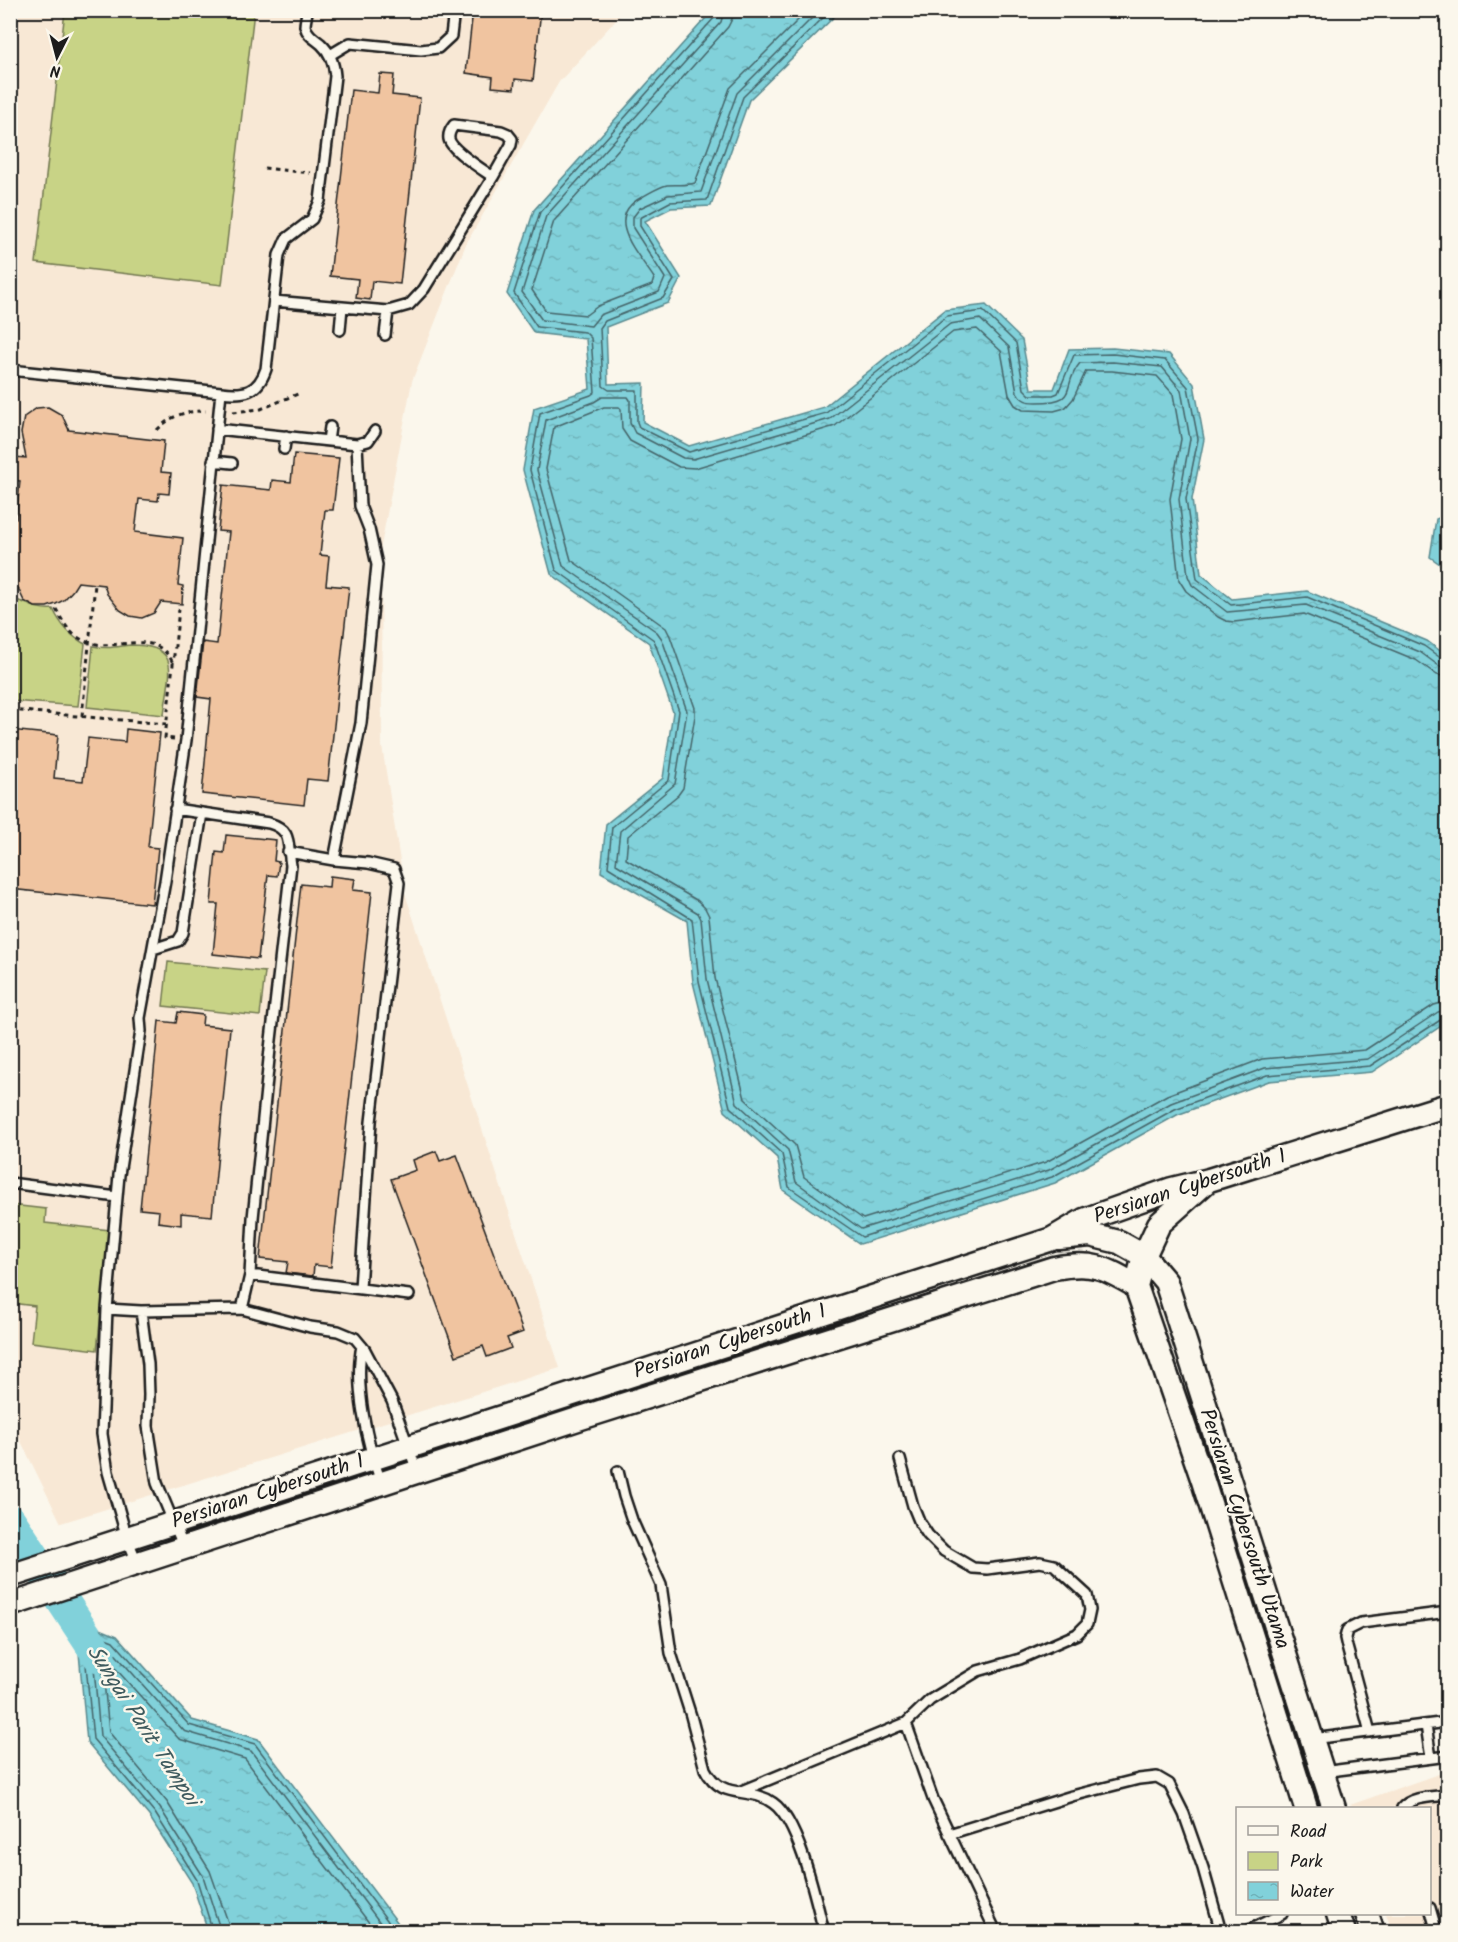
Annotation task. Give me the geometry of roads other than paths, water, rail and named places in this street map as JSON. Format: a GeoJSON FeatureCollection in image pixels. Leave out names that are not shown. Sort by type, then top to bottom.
{"type":"FeatureCollection","features":[{"type":"Feature","properties":{"kind":"street","name":"Persiaran Cybersouth 1"},"geometry":{"type":"LineString","coordinates":[[10,1576],[1052,1239],[1084,1220],[1172,1189],[1209,1180],[1448,1105]]}},
{"type":"Feature","properties":{"kind":"street"},"geometry":{"type":"LineString","coordinates":[[1136,1286],[1144,1256],[1159,1224],[1209,1180]]}},
{"type":"Feature","properties":{"kind":"street","name":"Persiaran Cybersouth Utama"},"geometry":{"type":"LineString","coordinates":[[1052,1239],[1090,1235],[1119,1242],[1144,1256],[1166,1282],[1333,1807]]}},
{"type":"Feature","properties":{"kind":"street","name":"Persiaran Cybersouth 1"},"geometry":{"type":"LineString","coordinates":[[10,1605],[592,1414],[1054,1268],[1076,1264],[1093,1265],[1110,1271],[1136,1286]]}},
{"type":"Feature","properties":{"kind":"street","name":"Persiaran Cybersouth Utama"},"geometry":{"type":"LineString","coordinates":[[1136,1286],[1203,1481],[1305,1807]]}},
{"type":"Feature","properties":{"kind":"street"},"geometry":{"type":"LineString","coordinates":[[1338,1915],[1344,1932]]}},
{"type":"Feature","properties":{"kind":"street"},"geometry":{"type":"LineString","coordinates":[[1367,1915],[1373,1932]]}},
{"type":"Feature","properties":{"kind":"lane"},"geometry":{"type":"LineString","coordinates":[[10,370],[237,394],[251,390],[262,381],[266,369],[279,255],[286,239],[312,219],[320,201],[335,76],[330,54],[310,36],[305,26],[307,10]]}},
{"type":"Feature","properties":{"kind":"lane"},"geometry":{"type":"LineString","coordinates":[[330,54],[350,43],[422,51],[438,48],[451,36],[454,10]]}},
{"type":"Feature","properties":{"kind":"lane"},"geometry":{"type":"LineString","coordinates":[[274,301],[388,311],[408,305],[424,289],[493,177],[511,146],[512,139],[501,131],[454,125],[449,139],[453,148],[493,177]]}},
{"type":"Feature","properties":{"kind":"lane"},"geometry":{"type":"LineString","coordinates":[[340,330],[342,307]]}},
{"type":"Feature","properties":{"kind":"lane"},"geometry":{"type":"LineString","coordinates":[[386,335],[388,311]]}},
{"type":"Feature","properties":{"kind":"lane"},"geometry":{"type":"LineString","coordinates":[[138,1564],[127,1538],[108,1472],[102,1434],[107,1309],[117,1197],[141,1031],[140,1018],[165,881],[186,740],[221,392]]}},
{"type":"Feature","properties":{"kind":"lane"},"geometry":{"type":"LineString","coordinates":[[328,441],[330,427]]}},
{"type":"Feature","properties":{"kind":"lane"},"geometry":{"type":"LineString","coordinates":[[216,429],[357,444],[369,441],[375,431]]}},
{"type":"Feature","properties":{"kind":"lane"},"geometry":{"type":"LineString","coordinates":[[284,449],[286,436]]}},
{"type":"Feature","properties":{"kind":"lane"},"geometry":{"type":"LineString","coordinates":[[334,860],[361,723],[377,565],[369,530],[360,506],[357,444]]}},
{"type":"Feature","properties":{"kind":"lane"},"geometry":{"type":"LineString","coordinates":[[213,461],[232,463]]}},
{"type":"Feature","properties":{"kind":"lane"},"geometry":{"type":"LineString","coordinates":[[175,809],[269,823],[280,826],[288,835],[291,865],[270,1049],[250,1275],[242,1309]]}},
{"type":"Feature","properties":{"kind":"lane"},"geometry":{"type":"LineString","coordinates":[[153,949],[178,941],[183,933],[202,813]]}},
{"type":"Feature","properties":{"kind":"lane"},"geometry":{"type":"LineString","coordinates":[[288,852],[368,863],[394,870],[399,883],[371,1122],[360,1288]]}},
{"type":"Feature","properties":{"kind":"lane"},"geometry":{"type":"LineString","coordinates":[[10,1183],[117,1197]]}},
{"type":"Feature","properties":{"kind":"lane"},"geometry":{"type":"LineString","coordinates":[[250,1275],[409,1295]]}},
{"type":"Feature","properties":{"kind":"lane"},"geometry":{"type":"LineString","coordinates":[[107,1309],[141,1311],[242,1309],[310,1327],[338,1331],[355,1338],[362,1346],[392,1401],[417,1472]]}},
{"type":"Feature","properties":{"kind":"lane"},"geometry":{"type":"LineString","coordinates":[[141,1311],[148,1364],[148,1426],[157,1483],[185,1549]]}},
{"type":"Feature","properties":{"kind":"lane"},"geometry":{"type":"LineString","coordinates":[[362,1346],[359,1362],[360,1387],[372,1458],[382,1484]]}},
{"type":"Feature","properties":{"kind":"lane"},"geometry":{"type":"LineString","coordinates":[[739,1792],[906,1723],[930,1700],[978,1671],[1020,1659],[1077,1634],[1086,1624],[1090,1610],[1087,1595],[1054,1565],[1040,1562],[980,1569],[973,1568],[944,1551],[927,1535],[920,1523],[900,1459]]}},
{"type":"Feature","properties":{"kind":"lane"},"geometry":{"type":"LineString","coordinates":[[618,1471],[632,1520],[661,1585],[671,1653],[705,1769],[722,1789],[755,1795],[773,1803],[786,1817],[813,1888],[824,1932]]}},
{"type":"Feature","properties":{"kind":"lane"},"geometry":{"type":"LineString","coordinates":[[1370,1732],[1347,1647],[1347,1630],[1361,1623],[1448,1612]]}},
{"type":"Feature","properties":{"kind":"lane"},"geometry":{"type":"LineString","coordinates":[[1312,1739],[1448,1722]]}},
{"type":"Feature","properties":{"kind":"lane"},"geometry":{"type":"LineString","coordinates":[[906,1723],[933,1799],[996,1932]]}},
{"type":"Feature","properties":{"kind":"lane"},"geometry":{"type":"LineString","coordinates":[[1426,1725],[1431,1758]]}},
{"type":"Feature","properties":{"kind":"lane"},"geometry":{"type":"LineString","coordinates":[[1322,1772],[1448,1756]]}},
{"type":"Feature","properties":{"kind":"lane"},"geometry":{"type":"LineString","coordinates":[[950,1834],[1072,1796],[1157,1776],[1169,1784],[1184,1814],[1203,1868],[1221,1932]]}},
{"type":"Feature","properties":{"kind":"lane"},"geometry":{"type":"LineString","coordinates":[[1404,1807],[1417,1799],[1448,1795]]}},
{"type":"Feature","properties":{"kind":"lane"},"geometry":{"type":"LineString","coordinates":[[1431,1911],[1437,1932]]}},
{"type":"Feature","properties":{"kind":"lane"},"geometry":{"type":"LineString","coordinates":[[1245,1932],[1280,1915]]}},
{"type":"Feature","properties":{"kind":"water"},"geometry":{"type":"Polygon","coordinates":[[[713,10],[840,11],[749,100],[711,206],[671,208],[645,221],[681,278],[668,303],[606,327],[608,384],[644,383],[643,422],[689,446],[824,407],[945,310],[986,305],[1022,340],[1031,389],[1054,389],[1069,349],[1113,348],[1169,354],[1194,384],[1204,439],[1192,499],[1201,574],[1232,599],[1307,591],[1427,641],[1447,656],[1447,1022],[1372,1072],[1269,1081],[1177,1115],[1055,1183],[860,1244],[783,1190],[777,1158],[725,1111],[693,982],[687,921],[601,872],[606,824],[663,778],[673,712],[649,643],[551,574],[523,470],[534,408],[590,389],[586,339],[534,333],[507,294],[534,210],[713,10]]]}},
{"type":"Feature","properties":{"kind":"water"},"geometry":{"type":"Polygon","coordinates":[[[1448,515],[1447,569],[1430,557],[1436,519],[1448,515]]]}},
{"type":"Feature","properties":{"kind":"water"},"geometry":{"type":"Polygon","coordinates":[[[76,1619],[117,1636],[192,1720],[258,1739],[404,1931],[208,1931],[192,1883],[149,1816],[87,1742],[76,1619]]]}},
{"type":"Feature","properties":{"kind":"waterway","name":"Sungai Parit Tampoi"},"geometry":{"type":"LineString","coordinates":[[10,1521],[99,1656]]}}]}
